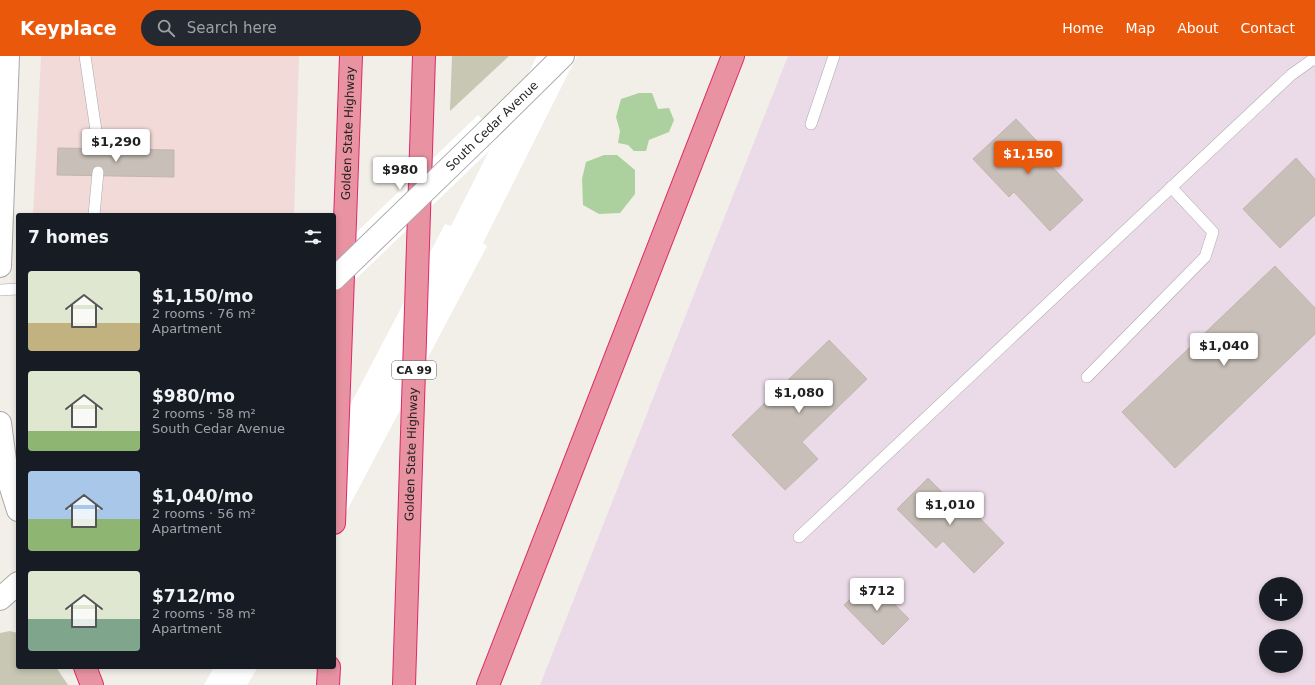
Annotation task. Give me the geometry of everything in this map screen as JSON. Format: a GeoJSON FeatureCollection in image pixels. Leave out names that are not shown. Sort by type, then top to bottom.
{"type":"FeatureCollection","features":[{"type":"Feature","properties":{"kind":"highway","name":"Golden State Highway"},"geometry":{"type":"LineString","coordinates":[[336,468],[351,56]]}},
{"type":"Feature","properties":{"kind":"highway","name":"Golden State Highway"},"geometry":{"type":"LineString","coordinates":[[404,685],[424,56]]}},
{"type":"Feature","properties":{"kind":"highway"},"geometry":{"type":"LineString","coordinates":[[488,685],[733,56]]}},
{"type":"Feature","properties":{"kind":"highway"},"geometry":{"type":"LineString","coordinates":[[86,669],[92,685]]}},
{"type":"Feature","properties":{"kind":"highway"},"geometry":{"type":"LineString","coordinates":[[328,685],[329,669]]}},
{"type":"Feature","properties":{"kind":"street","name":"South Cedar Avenue"},"geometry":{"type":"LineString","coordinates":[[336,277],[564,56]]}},
{"type":"Feature","properties":{"kind":"street"},"geometry":{"type":"LineString","coordinates":[[0,266],[5,64]]}},
{"type":"Feature","properties":{"kind":"street"},"geometry":{"type":"LineString","coordinates":[[0,422],[7,475],[16,504]]}},
{"type":"Feature","properties":{"kind":"street"},"geometry":{"type":"LineString","coordinates":[[0,599],[16,585]]}},
{"type":"Feature","properties":{"kind":"lane"},"geometry":{"type":"LineString","coordinates":[[85,56],[98,144]]}},
{"type":"Feature","properties":{"kind":"lane"},"geometry":{"type":"LineString","coordinates":[[811,124],[834,56]]}},
{"type":"Feature","properties":{"kind":"lane"},"geometry":{"type":"LineString","coordinates":[[799,537],[1291,74],[1312,60],[1315,60]]}},
{"type":"Feature","properties":{"kind":"lane"},"geometry":{"type":"LineString","coordinates":[[94,213],[98,172]]}},
{"type":"Feature","properties":{"kind":"lane"},"geometry":{"type":"LineString","coordinates":[[1087,377],[1205,257],[1214,232],[1171,187]]}},
{"type":"Feature","properties":{"kind":"lane"},"geometry":{"type":"LineString","coordinates":[[0,290],[16,289]]}},
{"type":"Feature","properties":{"kind":"shaded area"},"geometry":{"type":"Polygon","coordinates":[[[41,56],[299,56],[294,213],[33,213],[41,56]]]}},
{"type":"Feature","properties":{"kind":"shaded area"},"geometry":{"type":"Polygon","coordinates":[[[452,56],[509,56],[450,111],[452,56]]]}},
{"type":"Feature","properties":{"kind":"shaded area"},"geometry":{"type":"Polygon","coordinates":[[[788,56],[1315,56],[1315,685],[540,685],[788,56]]]}},
{"type":"Feature","properties":{"kind":"shaded area"},"geometry":{"type":"Polygon","coordinates":[[[10,631],[16,632],[16,669],[57,669],[68,685],[0,685],[0,633],[10,631]]]}},
{"type":"Feature","properties":{"kind":"green space"},"geometry":{"type":"Polygon","coordinates":[[[639,93],[652,93],[658,109],[669,108],[674,120],[669,132],[649,140],[646,151],[634,151],[628,145],[618,143],[620,131],[616,117],[621,99],[639,93]]]}},
{"type":"Feature","properties":{"kind":"green space"},"geometry":{"type":"Polygon","coordinates":[[[604,155],[617,155],[635,170],[635,194],[620,213],[599,214],[583,205],[582,179],[586,162],[604,155]]]}},
{"type":"Feature","properties":{"kind":"pier"},"geometry":{"type":"Polygon","coordinates":[[[537,56],[577,56],[483,243],[487,246],[336,531],[336,432],[445,224],[451,226],[489,151],[336,298],[336,252],[478,115],[497,135],[537,56]]]}},
{"type":"Feature","properties":{"kind":"pier"},"geometry":{"type":"Polygon","coordinates":[[[213,669],[257,669],[247,685],[204,685],[213,669]]]}},
{"type":"Feature","properties":{"kind":"building"},"geometry":{"type":"Polygon","coordinates":[[[1016,119],[1051,156],[1046,160],[1083,200],[1050,231],[1014,192],[1009,197],[973,159],[1016,119]]]}},
{"type":"Feature","properties":{"kind":"building"},"geometry":{"type":"Polygon","coordinates":[[[58,148],[174,150],[174,177],[57,175],[58,148]]]}},
{"type":"Feature","properties":{"kind":"building"},"geometry":{"type":"Polygon","coordinates":[[[1296,158],[1315,179],[1315,215],[1280,248],[1243,209],[1296,158]]]}},
{"type":"Feature","properties":{"kind":"building"},"geometry":{"type":"Polygon","coordinates":[[[1275,266],[1315,308],[1315,334],[1175,468],[1122,412],[1275,266]]]}},
{"type":"Feature","properties":{"kind":"building"},"geometry":{"type":"Polygon","coordinates":[[[829,340],[867,379],[802,442],[818,459],[785,490],[732,435],[829,340]]]}},
{"type":"Feature","properties":{"kind":"building"},"geometry":{"type":"Polygon","coordinates":[[[928,478],[966,516],[972,510],[1004,543],[974,573],[943,541],[936,548],[897,509],[928,478]]]}},
{"type":"Feature","properties":{"kind":"building"},"geometry":{"type":"Polygon","coordinates":[[[871,580],[909,619],[883,645],[844,605],[871,580]]]}}]}
